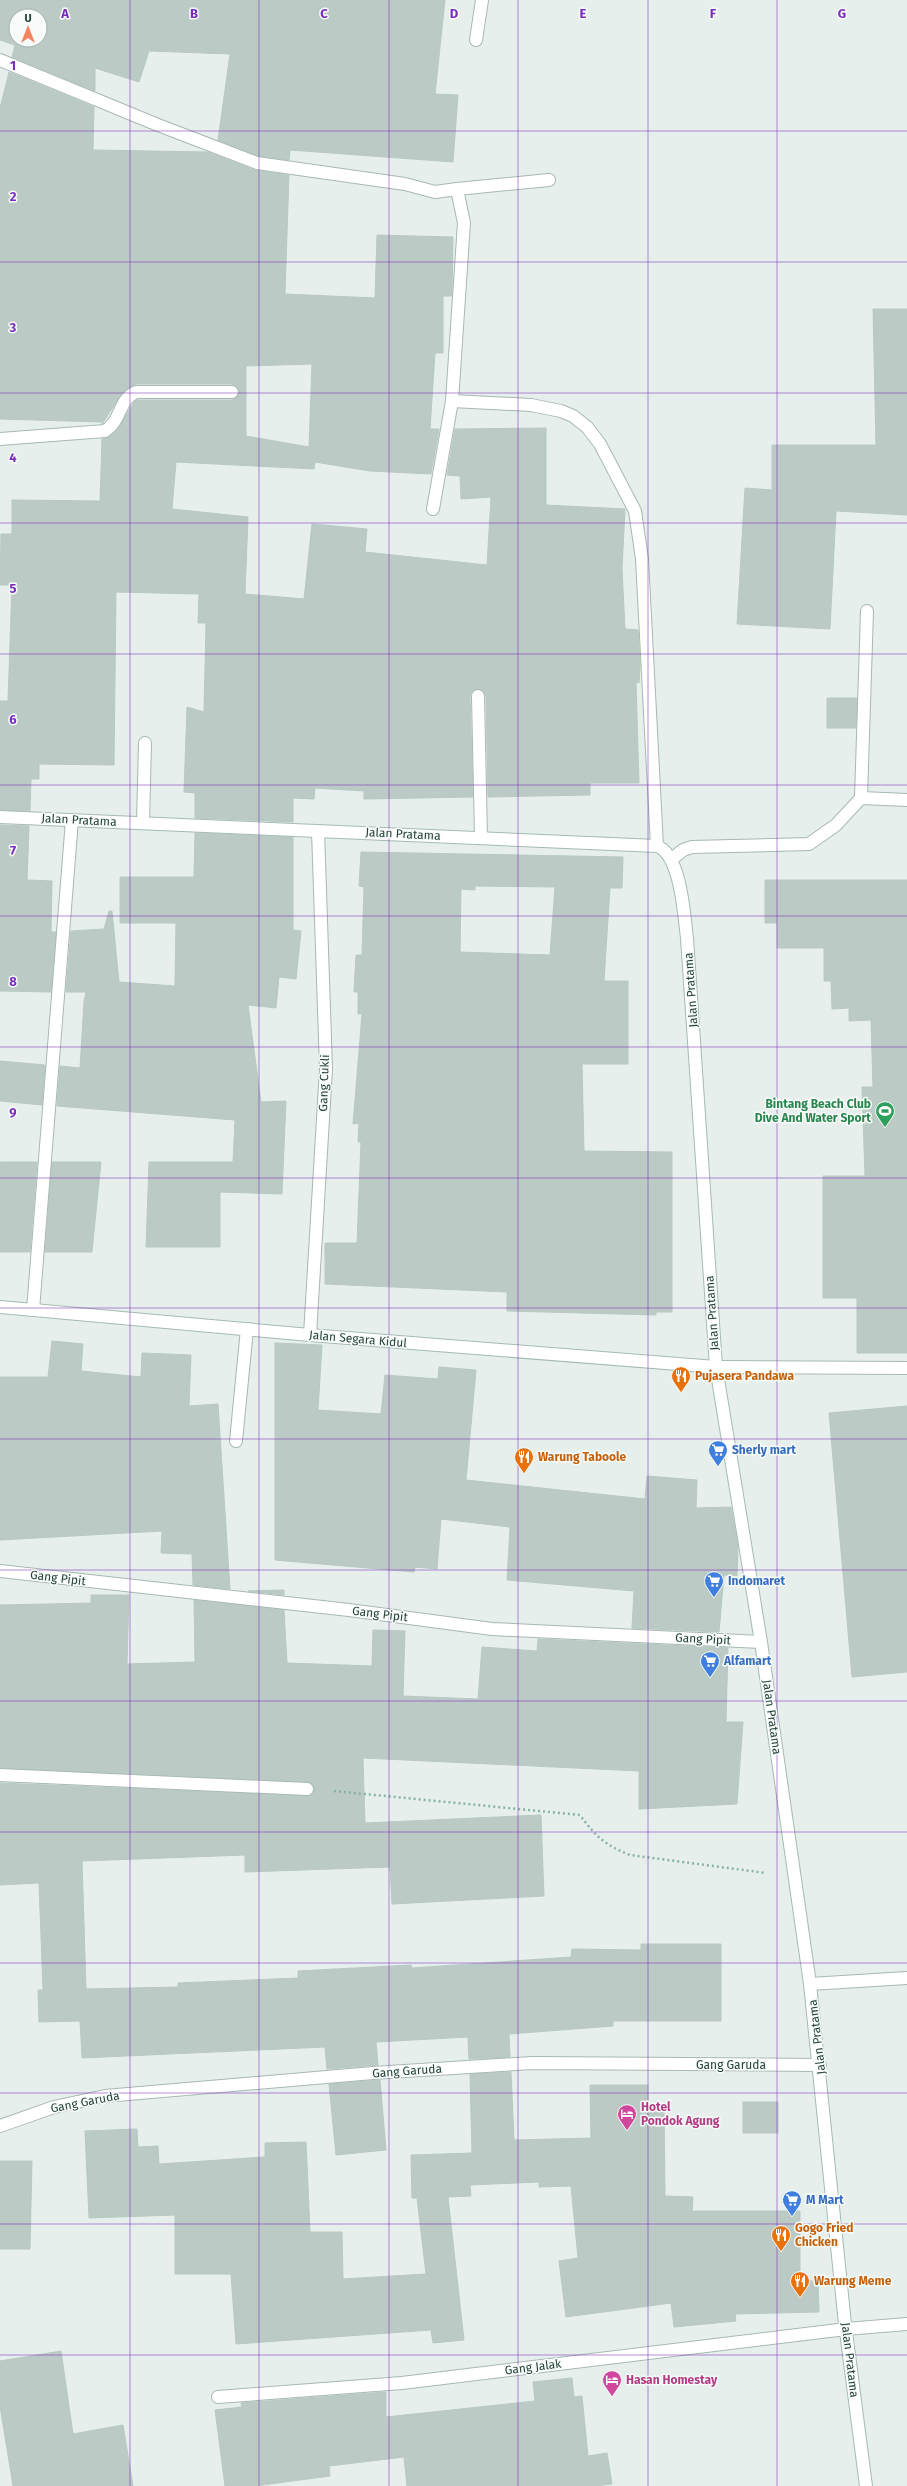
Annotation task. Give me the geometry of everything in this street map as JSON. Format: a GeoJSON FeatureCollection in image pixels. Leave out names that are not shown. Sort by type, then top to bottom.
{"type":"FeatureCollection","features":[{"type":"Feature","properties":{"kind":"street"},"geometry":{"type":"LineString","coordinates":[[476,40],[482,0]]}},
{"type":"Feature","properties":{"kind":"street"},"geometry":{"type":"LineString","coordinates":[[0,60],[158,125],[257,163],[405,184],[435,192],[549,180]]}},
{"type":"Feature","properties":{"kind":"street"},"geometry":{"type":"LineString","coordinates":[[433,509],[452,401],[464,223],[457,189]]}},
{"type":"Feature","properties":{"kind":"street"},"geometry":{"type":"LineString","coordinates":[[0,439],[105,431],[116,422],[129,395],[136,392],[232,392]]}},
{"type":"Feature","properties":{"kind":"street"},"geometry":{"type":"LineString","coordinates":[[452,401],[531,405],[561,411],[573,416],[587,427],[600,444],[635,511],[642,559],[658,846],[664,848],[672,859],[683,850],[692,847],[809,844],[836,825],[861,798],[867,611]]}},
{"type":"Feature","properties":{"kind":"street"},"geometry":{"type":"LineString","coordinates":[[478,696],[480,838]]}},
{"type":"Feature","properties":{"kind":"street"},"geometry":{"type":"LineString","coordinates":[[144,824],[145,743]]}},
{"type":"Feature","properties":{"kind":"street"},"geometry":{"type":"LineString","coordinates":[[861,798],[907,800]]}},
{"type":"Feature","properties":{"kind":"street","name":"Jalan Pratama"},"geometry":{"type":"LineString","coordinates":[[0,817],[658,846]]}},
{"type":"Feature","properties":{"kind":"street"},"geometry":{"type":"LineString","coordinates":[[33,1310],[72,820]]}},
{"type":"Feature","properties":{"kind":"street","name":"Gang Cukli"},"geometry":{"type":"LineString","coordinates":[[310,1335],[326,1070],[318,831]]}},
{"type":"Feature","properties":{"kind":"street","name":"Jalan Pratama"},"geometry":{"type":"LineString","coordinates":[[672,859],[681,898],[687,938],[716,1367],[761,1642],[810,1984],[820,2065],[846,2329],[866,2486]]}},
{"type":"Feature","properties":{"kind":"street","name":"Jalan Segara Kidul"},"geometry":{"type":"LineString","coordinates":[[0,1307],[310,1335],[716,1367],[907,1368]]}},
{"type":"Feature","properties":{"kind":"street"},"geometry":{"type":"LineString","coordinates":[[236,1441],[247,1329]]}},
{"type":"Feature","properties":{"kind":"street","name":"Gang Pipit"},"geometry":{"type":"LineString","coordinates":[[0,1572],[349,1610],[492,1629],[761,1642]]}},
{"type":"Feature","properties":{"kind":"street"},"geometry":{"type":"LineString","coordinates":[[0,1775],[308,1789]]}},
{"type":"Feature","properties":{"kind":"street"},"geometry":{"type":"LineString","coordinates":[[810,1984],[907,1978]]}},
{"type":"Feature","properties":{"kind":"street","name":"Gang Garuda"},"geometry":{"type":"LineString","coordinates":[[0,2126],[54,2107],[105,2096],[373,2073],[532,2063],[820,2065]]}},
{"type":"Feature","properties":{"kind":"street","name":"Gang Jalak"},"geometry":{"type":"LineString","coordinates":[[218,2398],[402,2383],[846,2329],[907,2324]]}},
{"type":"Feature","properties":{"kind":"path"},"geometry":{"type":"LineString","coordinates":[[308,1789],[580,1815],[596,1837],[611,1847],[630,1855],[757,1873],[794,1872]]}},
{"type":"Feature","properties":{"kind":"building"},"geometry":{"type":"Polygon","coordinates":[[[0,0],[445,0],[435,94],[458,95],[453,162],[290,150],[289,160],[259,156],[218,140],[230,54],[149,51],[139,82],[95,68],[95,91],[12,57],[14,48],[48,48],[48,8],[8,8],[8,43],[0,40],[0,0]]]}},
{"type":"Feature","properties":{"kind":"building"},"geometry":{"type":"Polygon","coordinates":[[[9,72],[94,107],[93,150],[207,152],[254,170],[289,175],[285,294],[375,298],[377,235],[453,237],[452,296],[443,296],[443,353],[435,353],[430,429],[439,429],[431,474],[370,471],[315,462],[314,469],[176,462],[172,509],[248,517],[245,594],[304,599],[312,524],[367,529],[365,552],[487,565],[491,497],[461,499],[460,476],[447,475],[455,429],[546,428],[546,505],[625,509],[622,569],[625,629],[638,630],[640,666],[639,683],[636,682],[639,783],[590,783],[590,795],[488,797],[486,696],[482,690],[477,689],[472,692],[470,696],[473,797],[364,799],[364,791],[315,788],[314,799],[293,798],[293,822],[195,818],[195,793],[184,792],[187,707],[204,712],[206,623],[198,623],[199,594],[116,592],[114,765],[39,764],[39,779],[31,779],[30,811],[0,810],[0,701],[8,701],[12,585],[0,585],[1,534],[12,534],[12,500],[100,501],[102,439],[109,437],[116,431],[135,401],[232,400],[236,398],[239,392],[238,388],[232,384],[136,384],[121,395],[102,424],[102,422],[0,419],[0,108],[9,72]],[[312,364],[246,366],[246,436],[309,447],[312,364]]]}},
{"type":"Feature","properties":{"kind":"building"},"geometry":{"type":"Polygon","coordinates":[[[873,309],[907,309],[907,515],[836,511],[830,629],[737,624],[745,488],[772,490],[772,445],[876,445],[873,309]]]}},
{"type":"Feature","properties":{"kind":"building"},"geometry":{"type":"Polygon","coordinates":[[[827,698],[857,698],[856,728],[827,728],[827,698]]]}},
{"type":"Feature","properties":{"kind":"building"},"geometry":{"type":"Polygon","coordinates":[[[0,825],[29,826],[27,880],[52,881],[51,932],[56,932],[51,992],[0,991],[0,825]]]}},
{"type":"Feature","properties":{"kind":"building"},"geometry":{"type":"Polygon","coordinates":[[[195,833],[293,837],[293,930],[301,931],[296,979],[279,977],[276,1008],[248,1005],[261,1102],[286,1101],[282,1194],[220,1192],[220,1247],[146,1247],[149,1162],[233,1162],[235,1120],[57,1106],[60,1066],[80,1068],[84,1002],[86,992],[66,992],[71,931],[104,929],[109,911],[112,911],[119,982],[175,986],[176,923],[120,923],[120,877],[194,877],[195,833]]]}},
{"type":"Feature","properties":{"kind":"building"},"geometry":{"type":"Polygon","coordinates":[[[361,852],[623,857],[622,888],[610,888],[604,981],[628,981],[628,1064],[582,1064],[584,1151],[672,1152],[672,1312],[656,1312],[656,1315],[507,1311],[507,1292],[325,1284],[325,1243],[357,1243],[361,1142],[358,1142],[359,1123],[353,1124],[362,1014],[358,1014],[358,992],[354,992],[356,955],[362,955],[364,887],[359,886],[361,852]],[[475,886],[475,890],[461,889],[460,952],[550,955],[555,887],[475,886]]]}},
{"type":"Feature","properties":{"kind":"building"},"geometry":{"type":"Polygon","coordinates":[[[765,880],[907,880],[907,1353],[857,1353],[857,1298],[823,1298],[823,1176],[865,1176],[862,1087],[873,1087],[871,1020],[849,1021],[849,1008],[832,1009],[831,981],[824,981],[824,948],[777,948],[777,923],[765,923],[765,880]]]}},
{"type":"Feature","properties":{"kind":"building"},"geometry":{"type":"Polygon","coordinates":[[[0,1061],[45,1065],[42,1105],[0,1101],[0,1061]]]}},
{"type":"Feature","properties":{"kind":"building"},"geometry":{"type":"Polygon","coordinates":[[[0,1162],[37,1162],[30,1252],[0,1252],[0,1162]]]}},
{"type":"Feature","properties":{"kind":"building"},"geometry":{"type":"Polygon","coordinates":[[[52,1162],[101,1162],[92,1252],[45,1252],[52,1162]]]}},
{"type":"Feature","properties":{"kind":"building"},"geometry":{"type":"Polygon","coordinates":[[[52,1341],[83,1344],[81,1371],[141,1377],[142,1353],[191,1355],[189,1406],[218,1404],[230,1589],[193,1585],[192,1554],[161,1553],[162,1531],[0,1540],[0,1377],[48,1377],[52,1341]]]}},
{"type":"Feature","properties":{"kind":"building"},"geometry":{"type":"Polygon","coordinates":[[[275,1343],[322,1345],[318,1410],[381,1414],[385,1375],[438,1379],[439,1367],[476,1370],[466,1480],[645,1499],[647,1476],[697,1480],[696,1508],[731,1507],[738,1545],[737,1576],[724,1575],[719,1632],[632,1628],[634,1591],[507,1580],[510,1527],[441,1519],[437,1569],[415,1567],[414,1572],[275,1560],[275,1343]]]}},
{"type":"Feature","properties":{"kind":"building"},"geometry":{"type":"Polygon","coordinates":[[[907,1406],[907,1672],[852,1677],[829,1413],[907,1406]]]}},
{"type":"Feature","properties":{"kind":"building"},"geometry":{"type":"Polygon","coordinates":[[[284,1590],[284,1595],[248,1591],[284,1590]]]}},
{"type":"Feature","properties":{"kind":"building"},"geometry":{"type":"Polygon","coordinates":[[[91,1595],[129,1595],[127,1664],[195,1662],[194,1600],[284,1610],[287,1663],[372,1666],[373,1630],[405,1631],[403,1696],[478,1699],[482,1647],[537,1651],[538,1639],[728,1648],[726,1722],[743,1722],[737,1804],[639,1809],[639,1771],[363,1758],[365,1823],[541,1815],[544,1896],[392,1904],[390,1867],[245,1872],[245,1855],[82,1861],[86,1989],[178,1987],[178,1983],[298,1978],[298,1971],[411,1965],[412,1968],[571,1957],[572,1949],[641,1950],[641,1944],[721,1944],[721,2021],[613,2021],[613,2026],[509,2034],[510,2057],[469,2059],[468,2037],[376,2042],[378,2065],[327,2069],[325,2047],[82,2058],[80,2021],[39,2022],[38,1990],[43,1990],[39,1883],[0,1885],[0,1783],[307,1796],[313,1793],[314,1789],[311,1783],[307,1782],[0,1768],[0,1605],[91,1603],[91,1595]]]}},
{"type":"Feature","properties":{"kind":"building"},"geometry":{"type":"Polygon","coordinates":[[[511,2072],[514,2140],[591,2138],[590,2085],[648,2085],[648,2104],[664,2104],[665,2196],[693,2197],[692,2211],[800,2211],[800,2281],[818,2281],[819,2312],[735,2314],[736,2321],[674,2327],[671,2303],[566,2317],[559,2261],[578,2258],[571,2186],[539,2187],[539,2182],[470,2185],[471,2196],[448,2197],[464,2340],[433,2343],[431,2330],[236,2344],[231,2274],[175,2274],[175,2215],[89,2218],[85,2131],[137,2129],[138,2147],[158,2146],[159,2164],[265,2157],[265,2143],[306,2142],[310,2232],[342,2232],[343,2279],[426,2274],[417,2198],[412,2198],[411,2155],[472,2153],[470,2074],[511,2072]]]}},
{"type":"Feature","properties":{"kind":"building"},"geometry":{"type":"Polygon","coordinates":[[[380,2080],[386,2150],[336,2155],[329,2084],[380,2080]]]}},
{"type":"Feature","properties":{"kind":"building"},"geometry":{"type":"Polygon","coordinates":[[[743,2102],[778,2102],[778,2133],[743,2133],[743,2102]]]}},
{"type":"Feature","properties":{"kind":"building"},"geometry":{"type":"Polygon","coordinates":[[[0,2161],[32,2161],[30,2249],[0,2249],[0,2161]]]}},
{"type":"Feature","properties":{"kind":"building"},"geometry":{"type":"Polygon","coordinates":[[[61,2351],[73,2434],[123,2425],[133,2486],[13,2486],[0,2406],[0,2361],[61,2351]]]}},
{"type":"Feature","properties":{"kind":"building"},"geometry":{"type":"Polygon","coordinates":[[[572,2378],[574,2397],[582,2396],[588,2456],[607,2453],[612,2484],[595,2486],[407,2486],[404,2457],[329,2466],[330,2476],[255,2486],[225,2486],[215,2410],[242,2407],[241,2403],[386,2392],[386,2417],[535,2401],[533,2382],[572,2378]]]}},
{"type":"Feature","properties":{"kind":"place","name":"Bintang Beach Club Dive And Water Sport"},"geometry":{"type":"Point","coordinates":[885,1128]}},
{"type":"Feature","properties":{"kind":"place","name":"Pujasera Pandawa"},"geometry":{"type":"Point","coordinates":[681,1393]}},
{"type":"Feature","properties":{"kind":"place","name":"Sherly mart"},"geometry":{"type":"Point","coordinates":[718,1467]}},
{"type":"Feature","properties":{"kind":"place","name":"Warung Taboole"},"geometry":{"type":"Point","coordinates":[524,1474]}},
{"type":"Feature","properties":{"kind":"place","name":"Indomaret"},"geometry":{"type":"Point","coordinates":[714,1598]}},
{"type":"Feature","properties":{"kind":"place","name":"Alfamart"},"geometry":{"type":"Point","coordinates":[710,1678]}},
{"type":"Feature","properties":{"kind":"place","name":"Hotel Pondok Agung"},"geometry":{"type":"Point","coordinates":[627,2131]}},
{"type":"Feature","properties":{"kind":"place","name":"M Mart"},"geometry":{"type":"Point","coordinates":[792,2217]}},
{"type":"Feature","properties":{"kind":"place","name":"Gogo Fried Chicken"},"geometry":{"type":"Point","coordinates":[781,2252]}},
{"type":"Feature","properties":{"kind":"place","name":"Warung Meme"},"geometry":{"type":"Point","coordinates":[800,2298]}},
{"type":"Feature","properties":{"kind":"place","name":"Hasan Homestay"},"geometry":{"type":"Point","coordinates":[612,2397]}}]}
